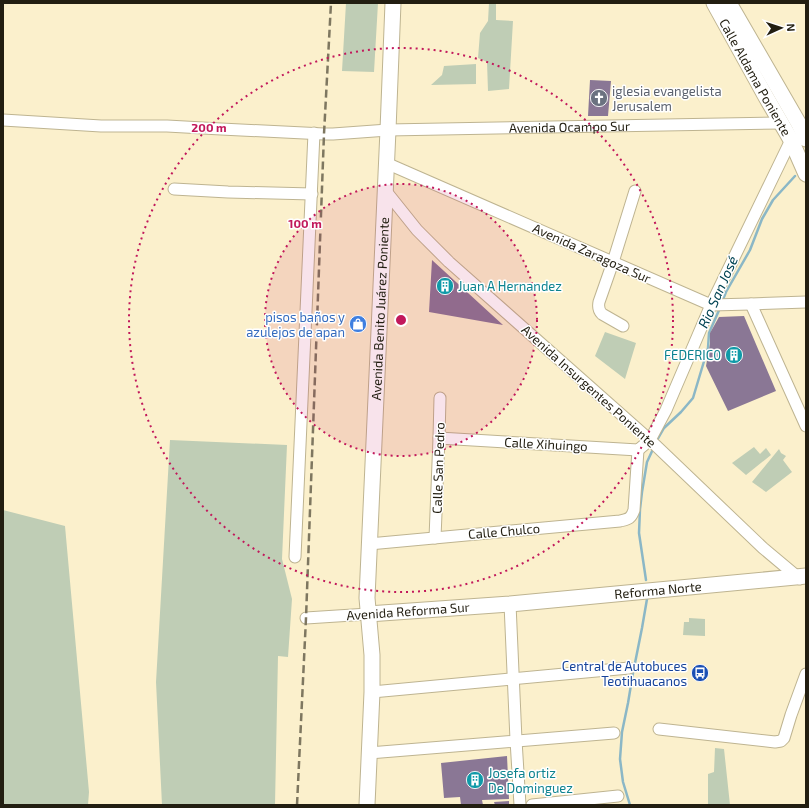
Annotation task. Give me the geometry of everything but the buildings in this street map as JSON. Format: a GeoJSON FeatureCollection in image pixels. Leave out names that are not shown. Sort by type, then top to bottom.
{"type":"FeatureCollection","features":[{"type":"Feature","properties":{"kind":"main road","name":"Avenida Benito Juárez Poniente"},"geometry":{"type":"LineString","coordinates":[[367,805],[372,692],[372,655],[367,598],[388,130],[392,3]]}},
{"type":"Feature","properties":{"kind":"main road","name":"Calle Aldama Poniente"},"geometry":{"type":"LineString","coordinates":[[714,3],[791,140],[806,174]]}},
{"type":"Feature","properties":{"kind":"main road","name":"Calle Aldama Poniente"},"geometry":{"type":"LineString","coordinates":[[730,3],[802,124],[806,139]]}},
{"type":"Feature","properties":{"kind":"main road","name":"Avenida Ocampo Sur"},"geometry":{"type":"LineString","coordinates":[[781,123],[802,124]]}},
{"type":"Feature","properties":{"kind":"main road","name":"Reforma Norte"},"geometry":{"type":"LineString","coordinates":[[510,604],[803,579]]}},
{"type":"Feature","properties":{"kind":"main road","name":"Avenida Reforma Sur"},"geometry":{"type":"LineString","coordinates":[[368,614],[510,604]]}},
{"type":"Feature","properties":{"kind":"street","name":"Avenida Ocampo Sur"},"geometry":{"type":"LineString","coordinates":[[3,120],[101,126],[167,126],[221,130],[333,134],[388,130],[781,123]]}},
{"type":"Feature","properties":{"kind":"street"},"geometry":{"type":"LineString","coordinates":[[295,557],[314,133]]}},
{"type":"Feature","properties":{"kind":"street"},"geometry":{"type":"LineString","coordinates":[[638,450],[651,441],[791,140]]}},
{"type":"Feature","properties":{"kind":"street","name":"Avenida Zaragoza Sur"},"geometry":{"type":"LineString","coordinates":[[386,163],[715,305],[806,302]]}},
{"type":"Feature","properties":{"kind":"street"},"geometry":{"type":"LineString","coordinates":[[174,189],[312,194]]}},
{"type":"Feature","properties":{"kind":"street","name":"Avenida Insurgentes Poniente"},"geometry":{"type":"LineString","coordinates":[[385,190],[417,230],[449,262],[661,450],[763,548],[803,579]]}},
{"type":"Feature","properties":{"kind":"street"},"geometry":{"type":"LineString","coordinates":[[623,326],[602,314],[598,306],[635,191]]}},
{"type":"Feature","properties":{"kind":"street"},"geometry":{"type":"LineString","coordinates":[[751,304],[806,426]]}},
{"type":"Feature","properties":{"kind":"street","name":"Calle San Pedro"},"geometry":{"type":"LineString","coordinates":[[435,538],[440,398]]}},
{"type":"Feature","properties":{"kind":"street","name":"Calle Xihuingo"},"geometry":{"type":"LineString","coordinates":[[439,438],[638,450]]}},
{"type":"Feature","properties":{"kind":"street","name":"Calle Chulco"},"geometry":{"type":"LineString","coordinates":[[369,544],[620,521],[628,519],[634,510],[638,450]]}},
{"type":"Feature","properties":{"kind":"street"},"geometry":{"type":"LineString","coordinates":[[510,604],[520,805]]}},
{"type":"Feature","properties":{"kind":"street","name":"Avenida Reforma Sur"},"geometry":{"type":"LineString","coordinates":[[306,618],[368,614]]}},
{"type":"Feature","properties":{"kind":"street"},"geometry":{"type":"LineString","coordinates":[[372,692],[629,668]]}},
{"type":"Feature","properties":{"kind":"street"},"geometry":{"type":"LineString","coordinates":[[659,729],[775,742],[781,741],[784,738],[806,674]]}},
{"type":"Feature","properties":{"kind":"street"},"geometry":{"type":"LineString","coordinates":[[369,753],[614,732]]}},
{"type":"Feature","properties":{"kind":"street"},"geometry":{"type":"LineString","coordinates":[[532,805],[618,796]]}},
{"type":"Feature","properties":{"kind":"green space"},"geometry":{"type":"Polygon","coordinates":[[[346,3],[378,3],[374,72],[342,71],[346,3]]]}},
{"type":"Feature","properties":{"kind":"green space"},"geometry":{"type":"Polygon","coordinates":[[[489,3],[496,3],[496,20],[513,21],[509,89],[488,91],[487,62],[478,58],[480,33],[488,21],[489,3]]]}},
{"type":"Feature","properties":{"kind":"green space"},"geometry":{"type":"Polygon","coordinates":[[[476,64],[476,84],[431,85],[442,75],[444,66],[476,64]]]}},
{"type":"Feature","properties":{"kind":"green space"},"geometry":{"type":"Polygon","coordinates":[[[605,332],[636,343],[625,379],[595,356],[605,332]]]}},
{"type":"Feature","properties":{"kind":"green space"},"geometry":{"type":"Polygon","coordinates":[[[170,440],[287,445],[282,559],[292,599],[288,657],[278,656],[275,805],[162,805],[156,682],[170,440]]]}},
{"type":"Feature","properties":{"kind":"green space"},"geometry":{"type":"Polygon","coordinates":[[[754,447],[760,454],[766,448],[771,455],[746,475],[732,463],[754,447]]]}},
{"type":"Feature","properties":{"kind":"green space"},"geometry":{"type":"Polygon","coordinates":[[[779,449],[781,453],[786,456],[783,460],[792,472],[766,492],[752,482],[779,449]]]}},
{"type":"Feature","properties":{"kind":"green space"},"geometry":{"type":"Polygon","coordinates":[[[3,510],[65,526],[89,792],[88,805],[3,805],[3,510]]]}},
{"type":"Feature","properties":{"kind":"green space"},"geometry":{"type":"Polygon","coordinates":[[[689,618],[705,619],[705,636],[683,635],[684,622],[689,622],[689,618]]]}},
{"type":"Feature","properties":{"kind":"green space"},"geometry":{"type":"Polygon","coordinates":[[[715,748],[724,749],[730,805],[708,805],[708,774],[714,772],[715,748]]]}},
{"type":"Feature","properties":{"kind":"waterway","name":"Rio San José"},"geometry":{"type":"LineString","coordinates":[[722,302],[726,292],[750,250],[762,219],[773,200],[795,176]]}},
{"type":"Feature","properties":{"kind":"waterway","name":"Rio San José"},"geometry":{"type":"LineString","coordinates":[[656,442],[664,428],[693,398],[708,348],[709,333],[720,308]]}},
{"type":"Feature","properties":{"kind":"waterway","name":"Rio San José"},"geometry":{"type":"LineString","coordinates":[[646,580],[639,533],[640,509],[647,462],[654,447]]}},
{"type":"Feature","properties":{"kind":"waterway","name":"Rio San José"},"geometry":{"type":"LineString","coordinates":[[635,663],[647,599]]}},
{"type":"Feature","properties":{"kind":"waterway","name":"Rio San José"},"geometry":{"type":"LineString","coordinates":[[630,805],[623,782],[620,759],[622,732],[633,673]]}},
{"type":"Feature","properties":{"kind":"railway"},"geometry":{"type":"LineString","coordinates":[[297,805],[306,618],[324,134],[331,3]]}},
{"type":"Feature","properties":{"kind":"place","name":"iglesia evangelista Jerusalem"},"geometry":{"type":"Point","coordinates":[599,98]}},
{"type":"Feature","properties":{"kind":"place","name":"Juan A Hernandez"},"geometry":{"type":"Point","coordinates":[445,286]}},
{"type":"Feature","properties":{"kind":"place","name":"pisos baños y azulejos de apan"},"geometry":{"type":"Point","coordinates":[358,324]}},
{"type":"Feature","properties":{"kind":"place","name":"FEDERIC0"},"geometry":{"type":"Point","coordinates":[734,355]}},
{"type":"Feature","properties":{"kind":"place","name":"Central de Autobuces Teotihuacanos"},"geometry":{"type":"Point","coordinates":[700,673]}},
{"type":"Feature","properties":{"kind":"place","name":"Josefa ortiz De Dominguez"},"geometry":{"type":"Point","coordinates":[475,780]}}]}
